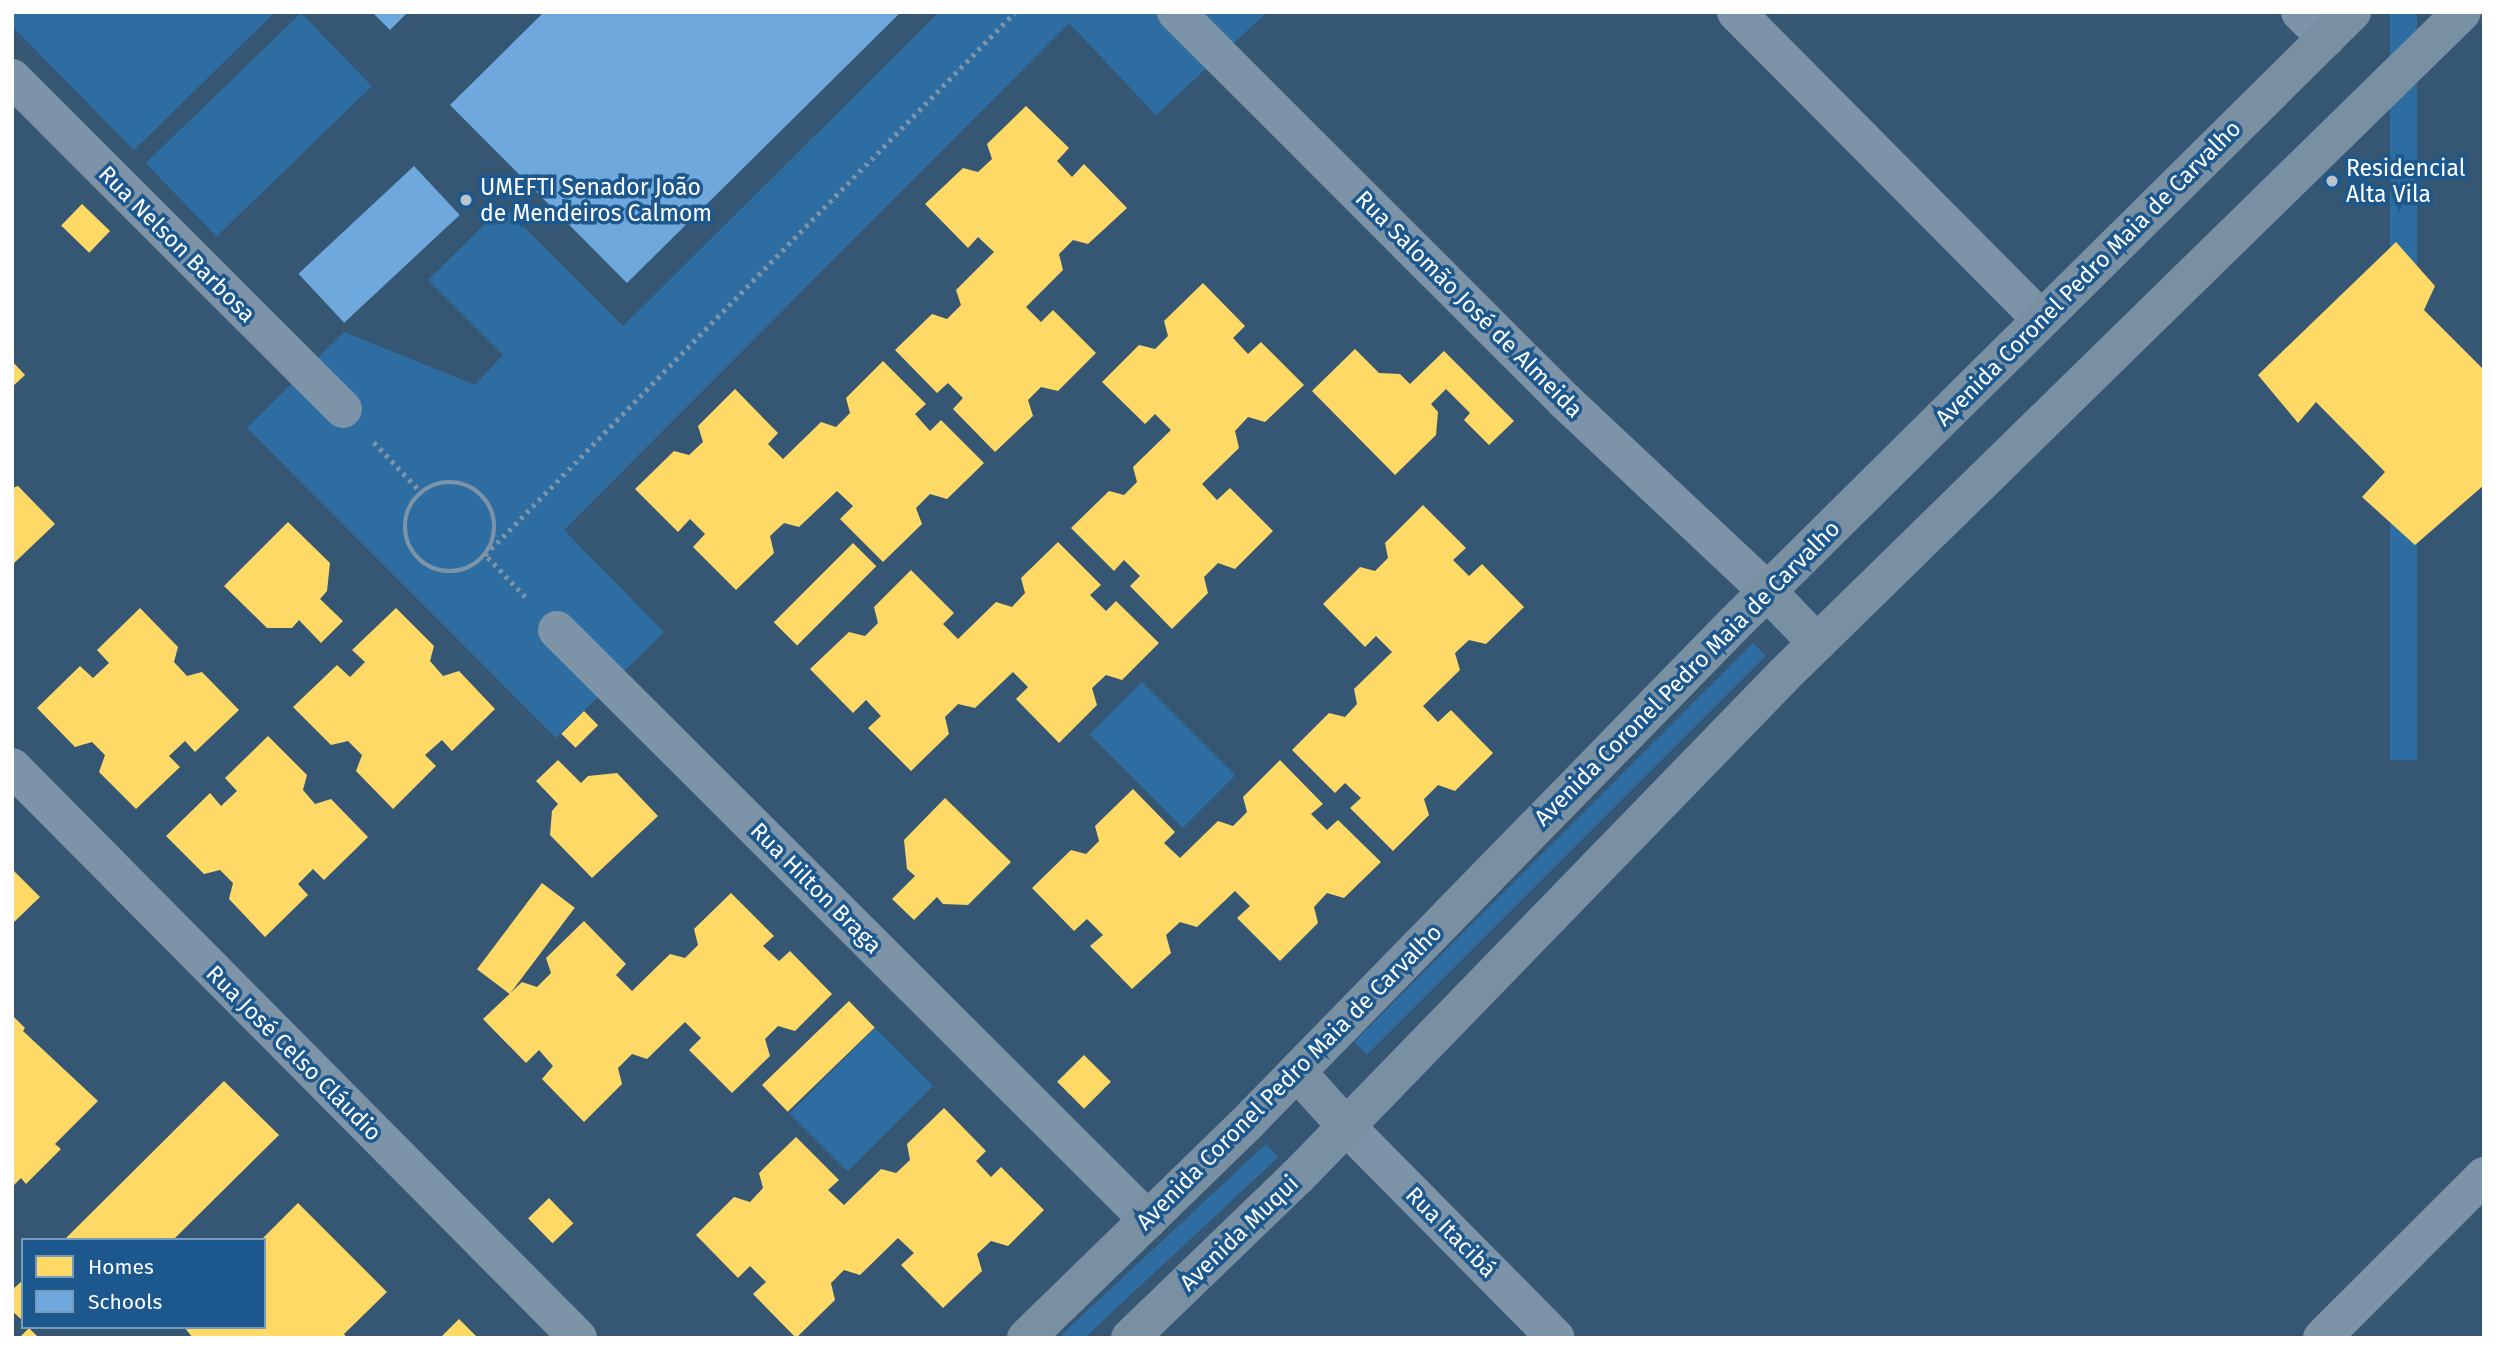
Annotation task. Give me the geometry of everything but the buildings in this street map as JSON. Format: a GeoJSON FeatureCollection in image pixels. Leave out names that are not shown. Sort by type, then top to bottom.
{"type":"FeatureCollection","features":[{"type":"Feature","properties":{"kind":"street","name":"Rua Salomão José de Almeida"},"geometry":{"type":"LineString","coordinates":[[1176,12],[1565,401],[1767,591]]}},
{"type":"Feature","properties":{"kind":"street"},"geometry":{"type":"LineString","coordinates":[[1736,12],[2041,319]]}},
{"type":"Feature","properties":{"kind":"street"},"geometry":{"type":"LineString","coordinates":[[1297,1072],[1346,1126],[1817,643],[2462,12]]}},
{"type":"Feature","properties":{"kind":"street","name":"Avenida Coronel Pedro Maia de Carvalho"},"geometry":{"type":"LineString","coordinates":[[1026,1338],[1297,1072],[1767,591],[2041,319],[2326,21]]}},
{"type":"Feature","properties":{"kind":"street","name":"Rua Nelson Barbosa"},"geometry":{"type":"LineString","coordinates":[[12,78],[342,409]]}},
{"type":"Feature","properties":{"kind":"street"},"geometry":{"type":"LineString","coordinates":[[1767,591],[1817,643]]}},
{"type":"Feature","properties":{"kind":"street","name":"Rua Hilton Braga"},"geometry":{"type":"LineString","coordinates":[[557,630],[1147,1220]]}},
{"type":"Feature","properties":{"kind":"street","name":"Rua José Celso Cláudio"},"geometry":{"type":"LineString","coordinates":[[12,767],[578,1338]]}},
{"type":"Feature","properties":{"kind":"street","name":"Avenida Muqui"},"geometry":{"type":"LineString","coordinates":[[1130,1338],[1346,1126]]}},
{"type":"Feature","properties":{"kind":"street","name":"Rua Itacibá"},"geometry":{"type":"LineString","coordinates":[[1346,1126],[1556,1338]]}},
{"type":"Feature","properties":{"kind":"street"},"geometry":{"type":"LineString","coordinates":[[2322,1338],[2484,1176]]}},
{"type":"Feature","properties":{"kind":"path"},"geometry":{"type":"LineString","coordinates":[[485,555],[495,525],[482,495],[451,482],[421,492],[405,521],[412,553],[440,571],[457,572],[485,555],[1015,12]]}},
{"type":"Feature","properties":{"kind":"path"},"geometry":{"type":"LineString","coordinates":[[342,409],[421,492]]}},
{"type":"Feature","properties":{"kind":"path"},"geometry":{"type":"LineString","coordinates":[[485,555],[557,630]]}},
{"type":"Feature","properties":{"kind":"shaded area"},"geometry":{"type":"Polygon","coordinates":[[[12,12],[275,12],[134,150],[12,26],[12,12]]]}},
{"type":"Feature","properties":{"kind":"shaded area"},"geometry":{"type":"Polygon","coordinates":[[[939,12],[1266,13],[1156,115],[1069,23],[564,530],[664,632],[556,738],[247,428],[344,332],[475,385],[503,355],[428,280],[503,206],[623,326],[939,12]]]}},
{"type":"Feature","properties":{"kind":"shaded area"},"geometry":{"type":"Polygon","coordinates":[[[2390,12],[2417,12],[2417,760],[2390,760],[2390,12]]]}},
{"type":"Feature","properties":{"kind":"shaded area"},"geometry":{"type":"Polygon","coordinates":[[[301,13],[372,86],[216,236],[146,163],[301,13]]]}},
{"type":"Feature","properties":{"kind":"shaded area"},"geometry":{"type":"Polygon","coordinates":[[[1753,643],[1766,656],[1367,1055],[1354,1042],[1753,643]]]}},
{"type":"Feature","properties":{"kind":"shaded area"},"geometry":{"type":"Polygon","coordinates":[[[1142,682],[1235,775],[1183,828],[1090,734],[1142,682]]]}},
{"type":"Feature","properties":{"kind":"shaded area"},"geometry":{"type":"Polygon","coordinates":[[[875,1028],[933,1086],[847,1172],[789,1114],[875,1028]]]}},
{"type":"Feature","properties":{"kind":"shaded area"},"geometry":{"type":"Polygon","coordinates":[[[1266,1144],[1278,1157],[1084,1338],[1065,1338],[1062,1334],[1266,1144]]]}},
{"type":"Feature","properties":{"kind":"place","name":"Residencial Alta Vila"},"geometry":{"type":"Point","coordinates":[2332,181]}},
{"type":"Feature","properties":{"kind":"place","name":"UMEFTI Senador João de Mendeiros Calmom"},"geometry":{"type":"Point","coordinates":[466,200]}}]}
